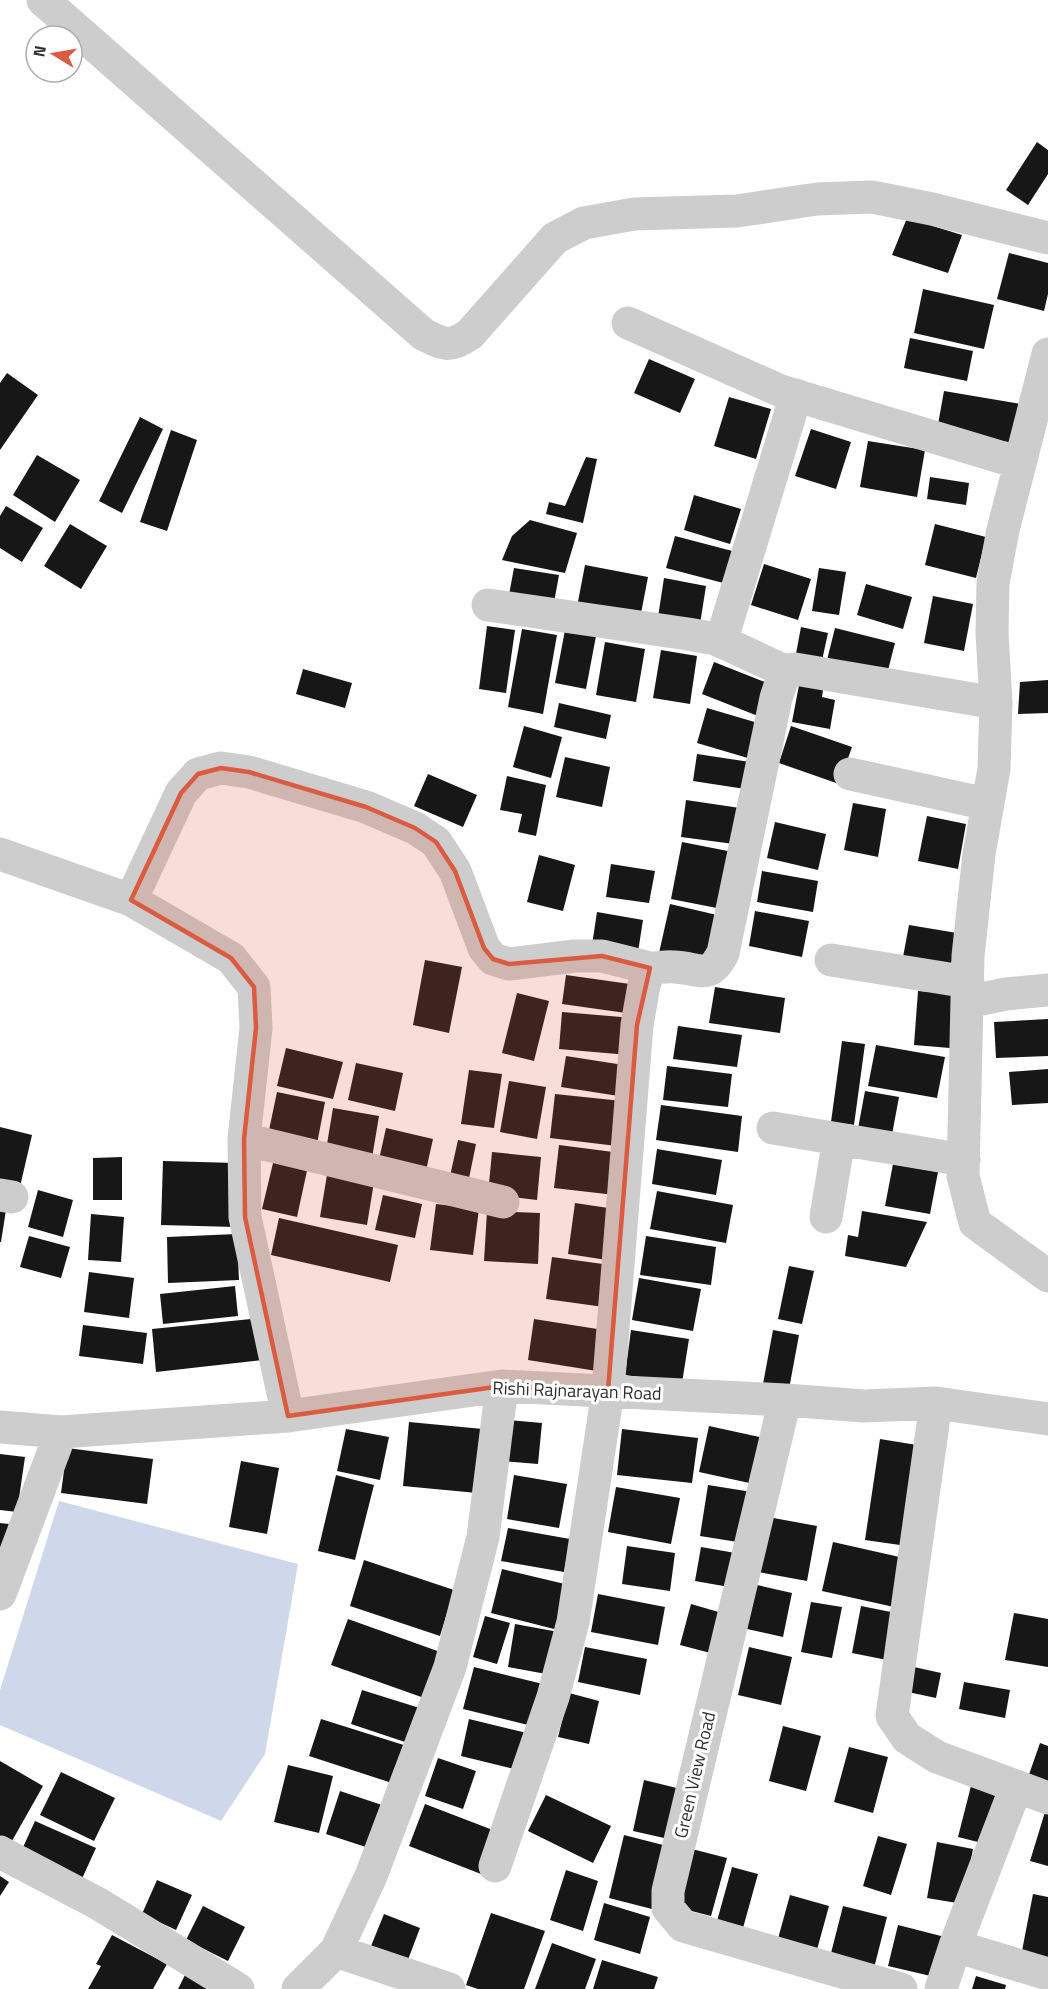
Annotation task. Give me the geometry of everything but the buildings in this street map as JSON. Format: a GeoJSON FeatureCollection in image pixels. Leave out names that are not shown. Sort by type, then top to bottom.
{"type":"FeatureCollection","features":[{"type":"Feature","properties":{"kind":"street"},"geometry":{"type":"LineString","coordinates":[[43,0],[423,334],[442,344],[455,344],[470,334],[555,238],[584,223],[624,216],[737,211],[817,199],[872,197],[932,209],[1048,238]]}},
{"type":"Feature","properties":{"kind":"street"},"geometry":{"type":"LineString","coordinates":[[628,323],[782,391],[1020,463]]}},
{"type":"Feature","properties":{"kind":"street"},"geometry":{"type":"LineString","coordinates":[[1048,355],[1003,530],[993,583],[992,633],[996,703],[994,769],[979,854],[968,956],[963,1176],[975,1223],[1048,1276]]}},
{"type":"Feature","properties":{"kind":"street"},"geometry":{"type":"LineString","coordinates":[[721,642],[796,395]]}},
{"type":"Feature","properties":{"kind":"street"},"geometry":{"type":"LineString","coordinates":[[488,605],[688,633],[721,642],[785,671],[795,669],[996,703]]}},
{"type":"Feature","properties":{"kind":"street"},"geometry":{"type":"LineString","coordinates":[[131,900],[182,793],[198,774],[221,768],[249,772],[366,807],[415,828],[436,842],[455,872],[484,948],[493,959],[509,964],[575,956],[602,956],[650,968],[674,966],[705,972],[717,966],[723,953],[776,698],[785,671]]}},
{"type":"Feature","properties":{"kind":"street"},"geometry":{"type":"LineString","coordinates":[[850,774],[987,804]]}},
{"type":"Feature","properties":{"kind":"street"},"geometry":{"type":"LineString","coordinates":[[0,854],[131,900],[231,958],[254,987],[256,1028],[244,1139],[245,1217],[288,1416]]}},
{"type":"Feature","properties":{"kind":"street"},"geometry":{"type":"LineString","coordinates":[[831,960],[967,992],[1006,994],[1048,990]]}},
{"type":"Feature","properties":{"kind":"street"},"geometry":{"type":"LineString","coordinates":[[495,1866],[554,1697],[573,1622],[608,1391],[637,1025],[644,985],[650,968]]}},
{"type":"Feature","properties":{"kind":"street"},"geometry":{"type":"LineString","coordinates":[[773,1128],[964,1160]]}},
{"type":"Feature","properties":{"kind":"street"},"geometry":{"type":"LineString","coordinates":[[244,1139],[503,1202]]}},
{"type":"Feature","properties":{"kind":"street"},"geometry":{"type":"LineString","coordinates":[[826,1216],[839,1139]]}},
{"type":"Feature","properties":{"kind":"street"},"geometry":{"type":"LineString","coordinates":[[298,1989],[336,1950],[371,1876],[450,1667],[483,1537],[502,1386]]}},
{"type":"Feature","properties":{"kind":"street","name":"Rishi Rajnarayan Road"},"geometry":{"type":"LineString","coordinates":[[0,1427],[62,1432],[288,1416],[502,1386],[864,1406],[936,1403],[1048,1419]]}},
{"type":"Feature","properties":{"kind":"street","name":"Green View Road"},"geometry":{"type":"LineString","coordinates":[[785,1400],[668,1891],[668,1908],[683,1926],[901,1989]]}},
{"type":"Feature","properties":{"kind":"street"},"geometry":{"type":"LineString","coordinates":[[936,1403],[892,1716],[907,1738],[937,1757],[1048,1798]]}},
{"type":"Feature","properties":{"kind":"street"},"geometry":{"type":"LineString","coordinates":[[0,1594],[62,1432]]}},
{"type":"Feature","properties":{"kind":"street"},"geometry":{"type":"LineString","coordinates":[[941,1989],[955,1946],[1016,1787]]}},
{"type":"Feature","properties":{"kind":"street"},"geometry":{"type":"LineString","coordinates":[[0,1852],[97,1903],[238,1989]]}},
{"type":"Feature","properties":{"kind":"street"},"geometry":{"type":"LineString","coordinates":[[955,1946],[1048,1974]]}},
{"type":"Feature","properties":{"kind":"street"},"geometry":{"type":"LineString","coordinates":[[336,1950],[449,1989]]}},
{"type":"Feature","properties":{"kind":"highlighted area"},"geometry":{"type":"Polygon","coordinates":[[[221,768],[249,772],[366,807],[415,828],[436,842],[455,871],[484,948],[493,959],[509,964],[602,956],[650,968],[637,1025],[608,1391],[502,1386],[288,1416],[245,1217],[244,1139],[256,1028],[254,987],[231,958],[131,900],[181,793],[198,774],[221,768]]]}},
{"type":"Feature","properties":{"kind":"water"},"geometry":{"type":"Polygon","coordinates":[[[59,1501],[298,1564],[265,1754],[221,1821],[0,1725],[0,1690],[59,1501]]]}}]}
